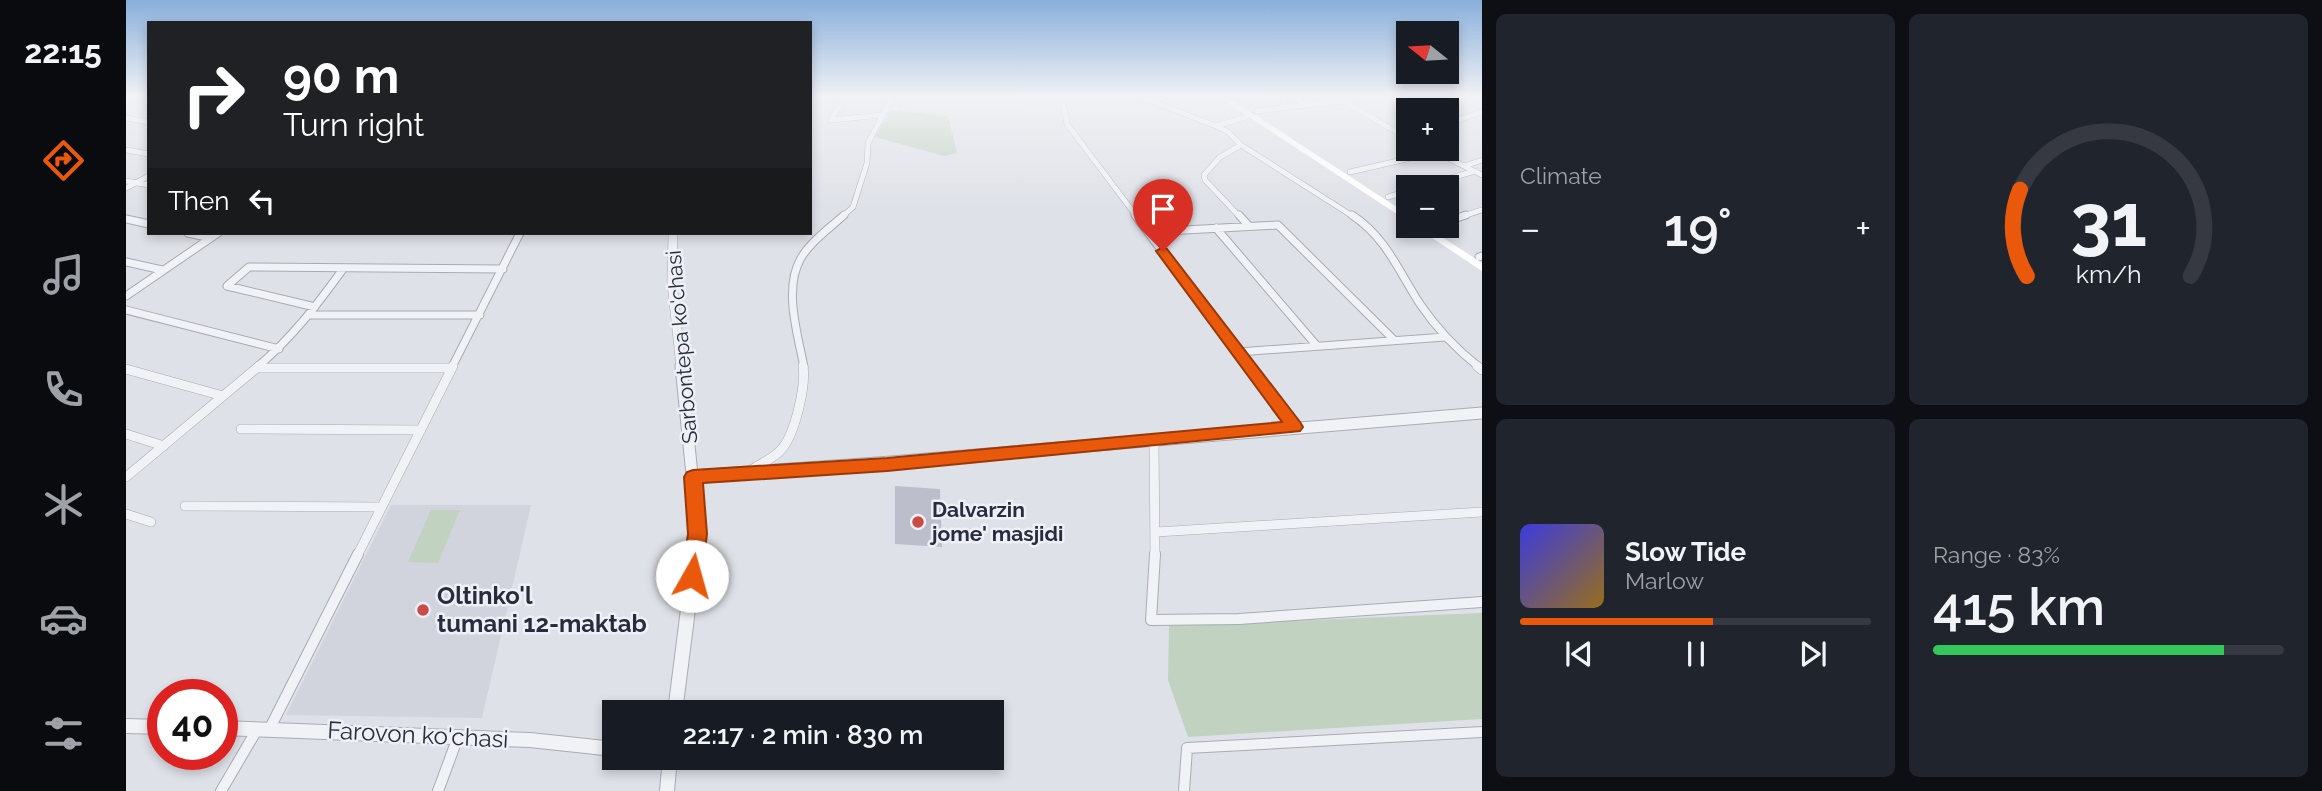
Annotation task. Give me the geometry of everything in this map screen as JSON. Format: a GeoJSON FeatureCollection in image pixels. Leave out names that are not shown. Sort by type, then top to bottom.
{"type":"FeatureCollection","features":[{"type":"Feature","properties":{"kind":"main road"},"geometry":{"type":"LineString","coordinates":[[1284,133],[1396,210]]}},
{"type":"Feature","properties":{"kind":"main road"},"geometry":{"type":"LineString","coordinates":[[1287,133],[1396,202]]}},
{"type":"Feature","properties":{"kind":"main road"},"geometry":{"type":"LineString","coordinates":[[1441,238],[1481,260]]}},
{"type":"Feature","properties":{"kind":"main road"},"geometry":{"type":"LineString","coordinates":[[1449,238],[1481,260]]}},
{"type":"Feature","properties":{"kind":"street"},"geometry":{"type":"LineString","coordinates":[[746,473],[780,452],[792,431],[805,377],[794,306],[794,280],[800,260],[809,248],[852,207],[867,163],[868,143],[873,133]]}},
{"type":"Feature","properties":{"kind":"street"},"geometry":{"type":"LineString","coordinates":[[1074,133],[1294,427]]}},
{"type":"Feature","properties":{"kind":"street"},"geometry":{"type":"LineString","coordinates":[[1229,133],[1241,145],[1361,221],[1392,254],[1420,304],[1445,337],[1482,370]]}},
{"type":"Feature","properties":{"kind":"street"},"geometry":{"type":"LineString","coordinates":[[1241,145],[1220,157],[1204,175],[1205,180],[1249,226]]}},
{"type":"Feature","properties":{"kind":"street"},"geometry":{"type":"LineString","coordinates":[[126,150],[147,154]]}},
{"type":"Feature","properties":{"kind":"street"},"geometry":{"type":"LineString","coordinates":[[1464,166],[1482,160]]}},
{"type":"Feature","properties":{"kind":"street"},"geometry":{"type":"LineString","coordinates":[[1350,172],[1398,161]]}},
{"type":"Feature","properties":{"kind":"street"},"geometry":{"type":"LineString","coordinates":[[1454,161],[1479,173]]}},
{"type":"Feature","properties":{"kind":"street"},"geometry":{"type":"LineString","coordinates":[[1459,178],[1479,173]]}},
{"type":"Feature","properties":{"kind":"street"},"geometry":{"type":"LineString","coordinates":[[126,188],[147,177]]}},
{"type":"Feature","properties":{"kind":"street"},"geometry":{"type":"LineString","coordinates":[[126,181],[147,185]]}},
{"type":"Feature","properties":{"kind":"street"},"geometry":{"type":"LineString","coordinates":[[1388,197],[1396,195]]}},
{"type":"Feature","properties":{"kind":"street"},"geometry":{"type":"LineString","coordinates":[[1459,217],[1482,210]]}},
{"type":"Feature","properties":{"kind":"street"},"geometry":{"type":"LineString","coordinates":[[126,219],[147,224]]}},
{"type":"Feature","properties":{"kind":"street"},"geometry":{"type":"LineString","coordinates":[[1148,232],[1278,225],[1394,340]]}},
{"type":"Feature","properties":{"kind":"street"},"geometry":{"type":"LineString","coordinates":[[1216,228],[1318,346]]}},
{"type":"Feature","properties":{"kind":"street"},"geometry":{"type":"LineString","coordinates":[[200,235],[211,237]]}},
{"type":"Feature","properties":{"kind":"street"},"geometry":{"type":"LineString","coordinates":[[126,296],[214,235]]}},
{"type":"Feature","properties":{"kind":"street"},"geometry":{"type":"LineString","coordinates":[[221,791],[264,728],[382,506],[519,235]]}},
{"type":"Feature","properties":{"kind":"street","name":"Sarbontepa ko'chasi"},"geometry":{"type":"LineString","coordinates":[[673,235],[672,283],[698,534],[677,700]]}},
{"type":"Feature","properties":{"kind":"street"},"geometry":{"type":"LineString","coordinates":[[126,262],[162,270]]}},
{"type":"Feature","properties":{"kind":"street"},"geometry":{"type":"LineString","coordinates":[[316,307],[227,286],[249,267],[503,269]]}},
{"type":"Feature","properties":{"kind":"street"},"geometry":{"type":"LineString","coordinates":[[126,477],[279,349],[316,307],[343,269]]}},
{"type":"Feature","properties":{"kind":"street"},"geometry":{"type":"LineString","coordinates":[[126,310],[279,349]]}},
{"type":"Feature","properties":{"kind":"street"},"geometry":{"type":"LineString","coordinates":[[309,315],[480,315]]}},
{"type":"Feature","properties":{"kind":"street"},"geometry":{"type":"LineString","coordinates":[[1238,352],[1445,337]]}},
{"type":"Feature","properties":{"kind":"street"},"geometry":{"type":"LineString","coordinates":[[257,368],[452,368]]}},
{"type":"Feature","properties":{"kind":"street"},"geometry":{"type":"LineString","coordinates":[[126,369],[223,396]]}},
{"type":"Feature","properties":{"kind":"street"},"geometry":{"type":"LineString","coordinates":[[693,477],[887,464],[1294,427],[1482,413]]}},
{"type":"Feature","properties":{"kind":"street"},"geometry":{"type":"LineString","coordinates":[[241,429],[421,430]]}},
{"type":"Feature","properties":{"kind":"street"},"geometry":{"type":"LineString","coordinates":[[126,434],[164,446]]}},
{"type":"Feature","properties":{"kind":"street"},"geometry":{"type":"LineString","coordinates":[[1154,441],[1156,532],[1152,620],[1157,622],[1482,602]]}},
{"type":"Feature","properties":{"kind":"street"},"geometry":{"type":"LineString","coordinates":[[185,506],[382,506]]}},
{"type":"Feature","properties":{"kind":"street"},"geometry":{"type":"LineString","coordinates":[[1156,532],[1482,512]]}},
{"type":"Feature","properties":{"kind":"street"},"geometry":{"type":"LineString","coordinates":[[126,514],[151,522]]}},
{"type":"Feature","properties":{"kind":"street"},"geometry":{"type":"LineString","coordinates":[[126,726],[147,727]]}},
{"type":"Feature","properties":{"kind":"street","name":"Farovon ko'chasi"},"geometry":{"type":"LineString","coordinates":[[238,728],[530,740],[602,748]]}},
{"type":"Feature","properties":{"kind":"street"},"geometry":{"type":"LineString","coordinates":[[1184,791],[1187,748],[1482,732]]}},
{"type":"Feature","properties":{"kind":"street"},"geometry":{"type":"LineString","coordinates":[[438,791],[458,737]]}},
{"type":"Feature","properties":{"kind":"street"},"geometry":{"type":"LineString","coordinates":[[667,791],[669,770]]}},
{"type":"Feature","properties":{"kind":"shaded area","name":"Oltinko'l tumani 12-maktab"},"geometry":{"type":"Polygon","coordinates":[[[391,505],[531,505],[482,718],[286,715],[391,505]]]}},
{"type":"Feature","properties":{"kind":"green space"},"geometry":{"type":"Polygon","coordinates":[[[877,133],[952,133],[957,153],[944,156],[875,137],[877,133]]]}},
{"type":"Feature","properties":{"kind":"green space"},"geometry":{"type":"Polygon","coordinates":[[[431,510],[460,510],[438,563],[408,562],[431,510]]]}},
{"type":"Feature","properties":{"kind":"green space"},"geometry":{"type":"Polygon","coordinates":[[[1482,613],[1482,719],[1188,737],[1168,680],[1169,626],[1482,613]]]}},
{"type":"Feature","properties":{"kind":"building","name":"Dalvarzin jome' masjidi"},"geometry":{"type":"Polygon","coordinates":[[[895,486],[940,489],[942,547],[895,544],[895,486]]]}},
{"type":"Feature","properties":{"kind":"place","name":"Dalvarzin jome' masjidi"},"geometry":{"type":"Point","coordinates":[918,522]}},
{"type":"Feature","properties":{"kind":"place","name":"Oltinko'l tumani 12-maktab"},"geometry":{"type":"Point","coordinates":[423,610]}},
{"type":"Feature","properties":{"kind":"route"},"geometry":{"type":"LineString","coordinates":[[692,576],[698,534],[693,477],[980,457],[1294,427],[1163,251]]}}]}
